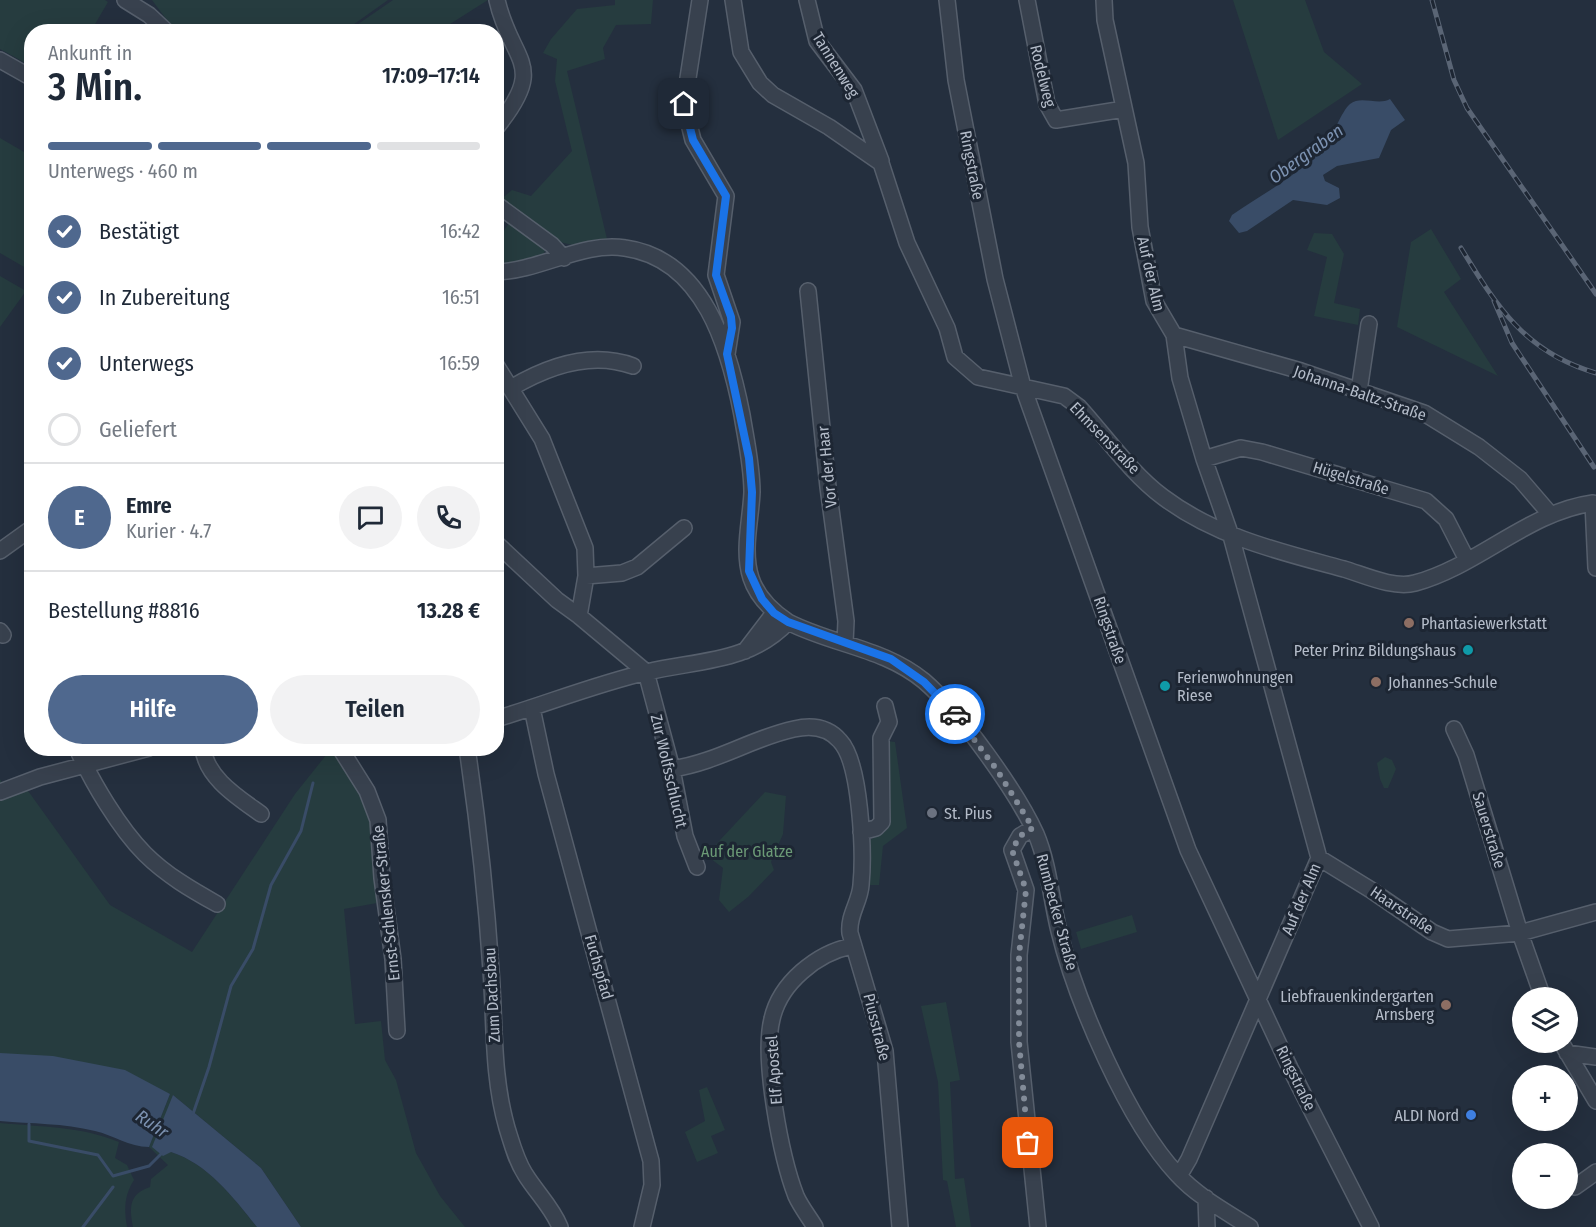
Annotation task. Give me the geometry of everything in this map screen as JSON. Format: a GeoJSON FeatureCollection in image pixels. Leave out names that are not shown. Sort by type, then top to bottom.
{"type":"FeatureCollection","features":[{"type":"Feature","properties":{"kind":"street"},"geometry":{"type":"LineString","coordinates":[[125,0],[149,15],[158,24]]}},
{"type":"Feature","properties":{"kind":"street"},"geometry":{"type":"LineString","coordinates":[[497,0],[505,26],[523,60],[525,77],[519,96],[504,117]]}},
{"type":"Feature","properties":{"kind":"street"},"geometry":{"type":"LineString","coordinates":[[700,0],[684,104],[693,140],[726,196],[716,275],[732,322],[727,354]]}},
{"type":"Feature","properties":{"kind":"street"},"geometry":{"type":"LineString","coordinates":[[733,0],[741,52],[760,83],[773,95],[829,128],[881,163]]}},
{"type":"Feature","properties":{"kind":"street","name":"Tannenweg"},"geometry":{"type":"LineString","coordinates":[[807,0],[817,41],[854,90],[881,163]]}},
{"type":"Feature","properties":{"kind":"street","name":"Ringstraße"},"geometry":{"type":"LineString","coordinates":[[947,0],[956,81],[1004,320],[1023,387],[1188,850],[1258,999],[1371,1227]]}},
{"type":"Feature","properties":{"kind":"street","name":"Rodelweg"},"geometry":{"type":"LineString","coordinates":[[1027,0],[1047,104],[1056,120],[1124,109]]}},
{"type":"Feature","properties":{"kind":"street","name":"Auf der Alm"},"geometry":{"type":"LineString","coordinates":[[1104,0],[1105,20],[1136,163],[1140,227],[1154,301],[1174,335],[1180,378],[1204,459],[1232,536],[1319,858],[1189,1159],[1179,1176]]}},
{"type":"Feature","properties":{"kind":"street"},"geometry":{"type":"LineString","coordinates":[[0,60],[24,74]]}},
{"type":"Feature","properties":{"kind":"street","name":"Ehmsenstraße"},"geometry":{"type":"LineString","coordinates":[[881,163],[907,243],[947,328],[956,357],[967,370],[991,381],[1064,396],[1079,407],[1161,496],[1197,520],[1232,536],[1271,548],[1396,583],[1412,584],[1467,560],[1562,509],[1594,504]]}},
{"type":"Feature","properties":{"kind":"street"},"geometry":{"type":"LineString","coordinates":[[504,210],[552,245],[564,258]]}},
{"type":"Feature","properties":{"kind":"street","name":"Rumbecker Straße"},"geometry":{"type":"LineString","coordinates":[[504,271],[528,269],[582,251],[622,247],[640,250],[670,266],[701,299],[727,354],[749,458],[752,492],[749,571],[756,589],[774,613],[788,622],[891,659],[936,693],[997,770],[1033,828],[1043,858],[1063,945],[1091,1022],[1135,1116],[1150,1141],[1179,1176],[1206,1198],[1250,1227]]}},
{"type":"Feature","properties":{"kind":"street","name":"Vor der Haar"},"geometry":{"type":"LineString","coordinates":[[808,291],[828,487],[846,621],[845,643]]}},
{"type":"Feature","properties":{"kind":"street"},"geometry":{"type":"LineString","coordinates":[[1359,391],[1369,324]]}},
{"type":"Feature","properties":{"kind":"street","name":"Johanna-Baltz-Straße"},"geometry":{"type":"LineString","coordinates":[[1174,335],[1300,371],[1424,412],[1479,447],[1520,480],[1551,515]]}},
{"type":"Feature","properties":{"kind":"street"},"geometry":{"type":"LineString","coordinates":[[511,388],[528,378],[584,360],[616,360],[633,366]]}},
{"type":"Feature","properties":{"kind":"street"},"geometry":{"type":"LineString","coordinates":[[504,377],[542,439],[564,489],[585,548],[586,576],[579,616]]}},
{"type":"Feature","properties":{"kind":"street","name":"Hügelstraße"},"geometry":{"type":"LineString","coordinates":[[1204,459],[1241,448],[1252,450],[1426,501],[1446,519],[1467,560]]}},
{"type":"Feature","properties":{"kind":"street"},"geometry":{"type":"LineString","coordinates":[[1594,504],[1596,568]]}},
{"type":"Feature","properties":{"kind":"street"},"geometry":{"type":"LineString","coordinates":[[586,576],[622,573],[637,567],[684,528]]}},
{"type":"Feature","properties":{"kind":"street"},"geometry":{"type":"LineString","coordinates":[[0,551],[24,534]]}},
{"type":"Feature","properties":{"kind":"street"},"geometry":{"type":"LineString","coordinates":[[1242,573],[1244,562],[1250,554],[1271,548]]}},
{"type":"Feature","properties":{"kind":"street"},"geometry":{"type":"LineString","coordinates":[[504,550],[557,600],[646,672]]}},
{"type":"Feature","properties":{"kind":"street"},"geometry":{"type":"LineString","coordinates":[[745,651],[774,613]]}},
{"type":"Feature","properties":{"kind":"street"},"geometry":{"type":"LineString","coordinates":[[504,717],[646,672],[705,662],[745,651],[769,640],[788,622]]}},
{"type":"Feature","properties":{"kind":"street","name":"Zur Wolfsschlucht"},"geometry":{"type":"LineString","coordinates":[[646,672],[672,769],[684,836],[697,867]]}},
{"type":"Feature","properties":{"kind":"street"},"geometry":{"type":"LineString","coordinates":[[861,832],[876,828],[882,822],[881,738],[889,722],[885,706]]}},
{"type":"Feature","properties":{"kind":"street","name":"Fuchspfad"},"geometry":{"type":"LineString","coordinates":[[532,708],[546,774],[651,1161],[652,1185],[642,1227]]}},
{"type":"Feature","properties":{"kind":"street","name":"Piusstraße"},"geometry":{"type":"LineString","coordinates":[[672,769],[706,762],[783,732],[804,727],[820,728],[834,735],[844,746],[856,788],[861,832],[861,885],[849,923],[852,945],[885,1051],[900,1227]]}},
{"type":"Feature","properties":{"kind":"street","name":"Sauerstraße"},"geometry":{"type":"LineString","coordinates":[[1454,729],[1466,755],[1520,933],[1539,987]]}},
{"type":"Feature","properties":{"kind":"street"},"geometry":{"type":"LineString","coordinates":[[80,756],[91,781],[144,853],[182,884],[217,904]]}},
{"type":"Feature","properties":{"kind":"street"},"geometry":{"type":"LineString","coordinates":[[0,792],[84,764],[116,756]]}},
{"type":"Feature","properties":{"kind":"street"},"geometry":{"type":"LineString","coordinates":[[204,756],[226,788],[261,814]]}},
{"type":"Feature","properties":{"kind":"street","name":"Ernst-Schlensker-Straße"},"geometry":{"type":"LineString","coordinates":[[345,756],[367,791],[378,820],[382,878],[393,959],[397,1031]]}},
{"type":"Feature","properties":{"kind":"street","name":"Zum Dachsbau"},"geometry":{"type":"LineString","coordinates":[[468,756],[481,844],[492,982],[494,1045],[500,1098],[514,1151],[560,1227]]}},
{"type":"Feature","properties":{"kind":"street"},"geometry":{"type":"LineString","coordinates":[[1033,828],[1020,836],[1012,850],[1026,890],[1019,955],[1020,1056],[1038,1227]]}},
{"type":"Feature","properties":{"kind":"street","name":"Haarstraße"},"geometry":{"type":"LineString","coordinates":[[1319,858],[1448,939],[1520,933],[1596,912]]}},
{"type":"Feature","properties":{"kind":"street","name":"Elf Apostel"},"geometry":{"type":"LineString","coordinates":[[815,1227],[797,1197],[784,1150],[772,1080],[771,1026],[779,1001],[801,973],[824,956],[852,945]]}},
{"type":"Feature","properties":{"kind":"street"},"geometry":{"type":"LineString","coordinates":[[1578,1052],[1596,1057]]}},
{"type":"Feature","properties":{"kind":"street"},"geometry":{"type":"LineString","coordinates":[[1567,1053],[1596,1101]]}},
{"type":"Feature","properties":{"kind":"street"},"geometry":{"type":"LineString","coordinates":[[1578,1185],[1596,1172]]}},
{"type":"Feature","properties":{"kind":"street"},"geometry":{"type":"LineString","coordinates":[[1206,1198],[1207,1227]]}},
{"type":"Feature","properties":{"kind":"green space"},"geometry":{"type":"Polygon","coordinates":[[[0,0],[105,0],[108,2],[95,24],[24,24],[24,62],[0,49],[0,0]]]}},
{"type":"Feature","properties":{"kind":"green space"},"geometry":{"type":"Polygon","coordinates":[[[152,0],[388,0],[354,24],[170,24],[152,0]]]}},
{"type":"Feature","properties":{"kind":"green space"},"geometry":{"type":"Polygon","coordinates":[[[393,0],[488,0],[450,24],[358,24],[393,0]]]}},
{"type":"Feature","properties":{"kind":"green space"},"geometry":{"type":"Polygon","coordinates":[[[615,0],[653,0],[651,24],[616,25],[603,48],[605,59],[567,71],[607,239],[577,246],[551,240],[542,256],[504,264],[504,230],[516,213],[504,203],[504,197],[512,190],[531,196],[572,151],[555,81],[557,59],[543,53],[551,39],[577,9],[615,5],[615,0]]]}},
{"type":"Feature","properties":{"kind":"green space"},"geometry":{"type":"Polygon","coordinates":[[[1233,0],[1305,0],[1324,52],[1362,84],[1278,140],[1233,0]]]}},
{"type":"Feature","properties":{"kind":"green space"},"geometry":{"type":"Polygon","coordinates":[[[0,138],[24,152],[24,267],[0,253],[0,138]]]}},
{"type":"Feature","properties":{"kind":"green space"},"geometry":{"type":"Polygon","coordinates":[[[1431,229],[1461,279],[1444,292],[1498,376],[1397,327],[1411,242],[1431,229]]]}},
{"type":"Feature","properties":{"kind":"green space"},"geometry":{"type":"Polygon","coordinates":[[[1314,233],[1332,234],[1344,254],[1334,303],[1360,309],[1358,325],[1314,316],[1327,257],[1307,250],[1314,233]]]}},
{"type":"Feature","properties":{"kind":"green space"},"geometry":{"type":"Polygon","coordinates":[[[0,276],[24,290],[24,294],[0,327],[0,276]]]}},
{"type":"Feature","properties":{"kind":"green space"},"geometry":{"type":"Polygon","coordinates":[[[887,741],[895,742],[907,828],[883,846],[879,885],[869,885],[870,840],[884,831],[889,820],[887,741]]]}},
{"type":"Feature","properties":{"kind":"green space"},"geometry":{"type":"Polygon","coordinates":[[[325,756],[336,756],[362,795],[371,819],[377,903],[344,909],[355,1024],[381,1021],[385,1060],[396,1080],[416,1153],[440,1196],[465,1227],[301,1227],[261,1168],[173,1095],[171,1152],[184,1157],[208,1173],[229,1193],[257,1227],[133,1227],[131,1207],[134,1197],[150,1187],[151,1179],[168,1165],[149,1147],[170,1094],[0,1053],[0,779],[8,793],[26,788],[110,905],[192,952],[295,794],[325,756]]]}},
{"type":"Feature","properties":{"kind":"green space"},"geometry":{"type":"Polygon","coordinates":[[[1385,757],[1392,760],[1396,769],[1388,788],[1384,788],[1380,779],[1377,763],[1385,757]]]}},
{"type":"Feature","properties":{"kind":"green space","name":"Auf der Glatze"},"geometry":{"type":"Polygon","coordinates":[[[765,792],[786,796],[783,834],[771,862],[774,870],[748,897],[729,912],[719,900],[723,868],[706,855],[765,792]]]}},
{"type":"Feature","properties":{"kind":"green space"},"geometry":{"type":"Polygon","coordinates":[[[1132,915],[1137,932],[1081,949],[1076,932],[1132,915]]]}},
{"type":"Feature","properties":{"kind":"green space"},"geometry":{"type":"Polygon","coordinates":[[[946,1002],[960,1080],[950,1082],[955,1179],[964,1178],[971,1227],[956,1227],[947,1181],[943,1180],[938,1082],[921,1006],[946,1002]]]}},
{"type":"Feature","properties":{"kind":"green space"},"geometry":{"type":"Polygon","coordinates":[[[707,1087],[725,1130],[711,1136],[718,1153],[697,1162],[685,1132],[705,1121],[699,1090],[707,1087]]]}},
{"type":"Feature","properties":{"kind":"green space"},"geometry":{"type":"Polygon","coordinates":[[[0,1123],[75,1130],[119,1142],[115,1158],[127,1165],[134,1180],[126,1203],[127,1227],[0,1227],[0,1123]]]}},
{"type":"Feature","properties":{"kind":"water"},"geometry":{"type":"Polygon","coordinates":[[[1390,99],[1405,120],[1391,130],[1379,158],[1337,166],[1323,175],[1325,181],[1339,188],[1340,198],[1327,205],[1293,200],[1247,231],[1239,233],[1229,221],[1232,215],[1290,177],[1311,159],[1325,145],[1350,104],[1359,100],[1385,101],[1390,99]]]}},
{"type":"Feature","properties":{"kind":"water","name":"Ruhr"},"geometry":{"type":"Polygon","coordinates":[[[0,1053],[53,1056],[125,1070],[170,1094],[149,1147],[135,1145],[83,1128],[0,1121],[0,1053]]]}},
{"type":"Feature","properties":{"kind":"water"},"geometry":{"type":"Polygon","coordinates":[[[173,1095],[261,1168],[301,1227],[257,1227],[229,1193],[208,1173],[184,1157],[171,1152],[163,1156],[152,1147],[173,1095]]]}},
{"type":"Feature","properties":{"kind":"waterway"},"geometry":{"type":"LineString","coordinates":[[193,1114],[209,1067],[231,986],[253,949],[271,885],[301,831],[313,783]]}},
{"type":"Feature","properties":{"kind":"waterway"},"geometry":{"type":"LineString","coordinates":[[29,1124],[29,1141],[98,1155],[113,1176],[149,1166],[162,1153]]}},
{"type":"Feature","properties":{"kind":"waterway"},"geometry":{"type":"LineString","coordinates":[[83,1227],[113,1187]]}},
{"type":"Feature","properties":{"kind":"railway"},"geometry":{"type":"LineString","coordinates":[[1432,0],[1454,80],[1467,108],[1596,294]]}},
{"type":"Feature","properties":{"kind":"railway"},"geometry":{"type":"LineString","coordinates":[[1461,248],[1487,290],[1516,325],[1532,340],[1550,353],[1596,373]]}},
{"type":"Feature","properties":{"kind":"railway"},"geometry":{"type":"LineString","coordinates":[[1494,301],[1512,343],[1594,467]]}},
{"type":"Feature","properties":{"kind":"way so far"},"geometry":{"type":"LineString","coordinates":[[955,714],[997,770],[1033,828],[1016,840],[1012,850],[1026,890],[1019,955],[1019,1042],[1028,1143]]}},
{"type":"Feature","properties":{"kind":"place","name":"Phantasiewerkstatt"},"geometry":{"type":"Point","coordinates":[1409,623]}},
{"type":"Feature","properties":{"kind":"place","name":"Peter Prinz Bildungshaus"},"geometry":{"type":"Point","coordinates":[1468,650]}},
{"type":"Feature","properties":{"kind":"place","name":"Johannes-Schule"},"geometry":{"type":"Point","coordinates":[1376,682]}},
{"type":"Feature","properties":{"kind":"place","name":"Ferienwohnungen Riese"},"geometry":{"type":"Point","coordinates":[1165,686]}},
{"type":"Feature","properties":{"kind":"place","name":"St. Pius"},"geometry":{"type":"Point","coordinates":[932,813]}},
{"type":"Feature","properties":{"kind":"place","name":"Liebfrauenkindergarten Arnsberg"},"geometry":{"type":"Point","coordinates":[1446,1005]}},
{"type":"Feature","properties":{"kind":"place","name":"ALDI Nord"},"geometry":{"type":"Point","coordinates":[1471,1115]}},
{"type":"Feature","properties":{"kind":"route"},"geometry":{"type":"LineString","coordinates":[[684,104],[693,140],[726,196],[716,275],[731,317],[732,328],[727,354],[749,458],[752,492],[748,548],[752,581],[762,599],[774,613],[799,628],[891,659],[924,682],[955,714]]}},
{"type":"Feature","properties":{"kind":"water label","name":"Obergraben"},"geometry":{"type":"Point","coordinates":[1306,154]}}]}
